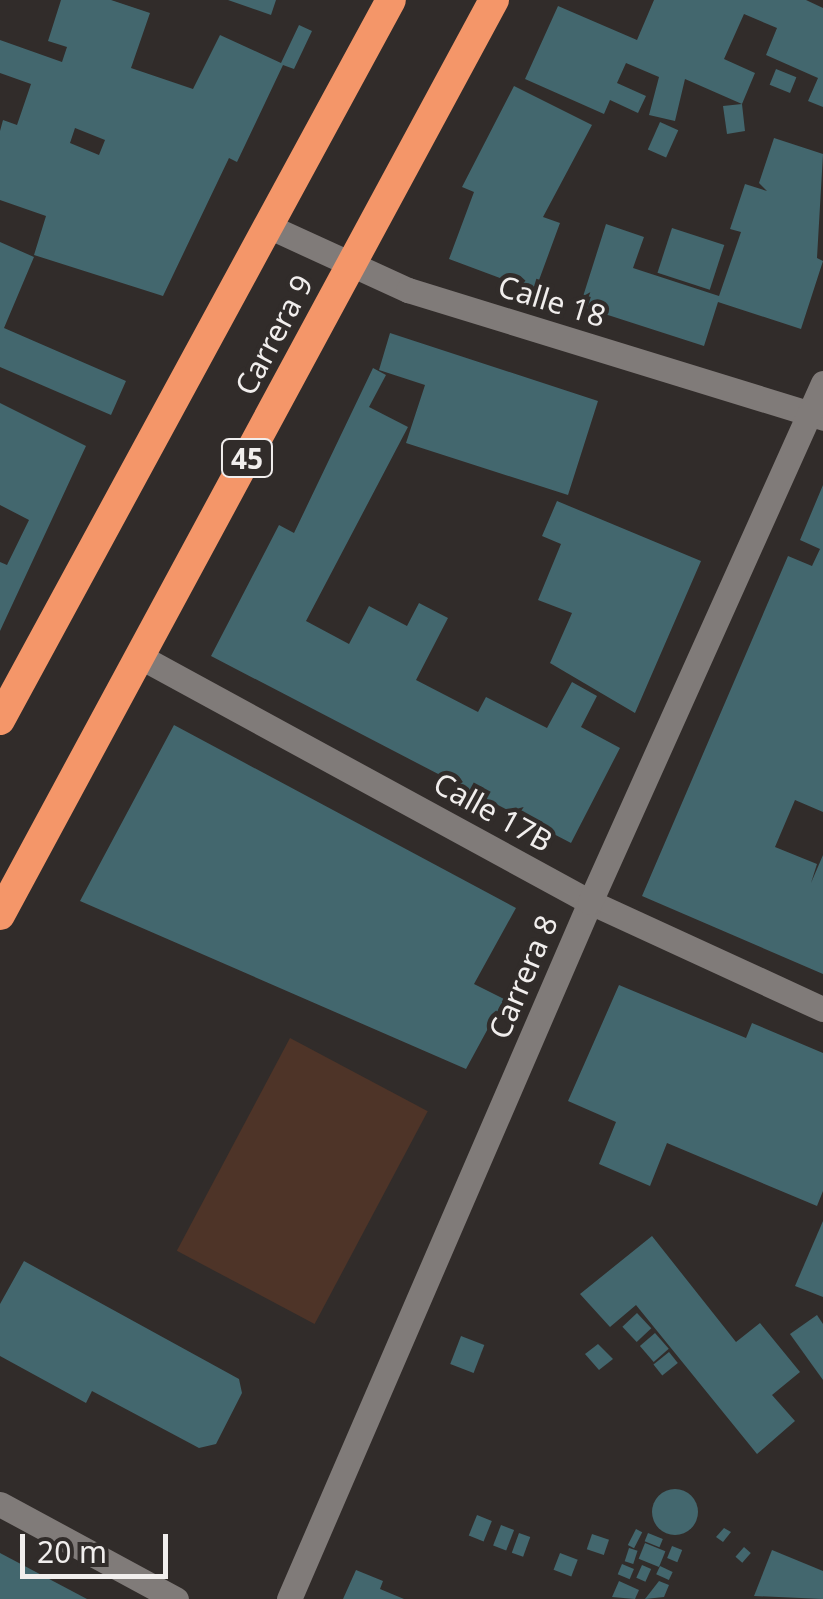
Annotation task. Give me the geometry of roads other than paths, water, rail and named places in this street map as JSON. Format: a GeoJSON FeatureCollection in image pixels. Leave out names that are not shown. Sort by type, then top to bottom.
{"type":"FeatureCollection","features":[{"type":"Feature","properties":{"kind":"highway","name":"Carrera 9"},"geometry":{"type":"LineString","coordinates":[[0,720],[391,0]]}},
{"type":"Feature","properties":{"kind":"highway","name":"Carrera 9"},"geometry":{"type":"LineString","coordinates":[[0,915],[494,0]]}},
{"type":"Feature","properties":{"kind":"street","name":"Calle 18"},"geometry":{"type":"LineString","coordinates":[[268,226],[350,267],[816,416]]}},
{"type":"Feature","properties":{"kind":"street","name":"Carrera 8"},"geometry":{"type":"LineString","coordinates":[[289,1599],[590,902],[816,416],[823,383]]}},
{"type":"Feature","properties":{"kind":"street","name":"Calle 17B"},"geometry":{"type":"LineString","coordinates":[[139,656],[590,902],[823,1008]]}},
{"type":"Feature","properties":{"kind":"street"},"geometry":{"type":"LineString","coordinates":[[0,1504],[176,1599]]}}]}
